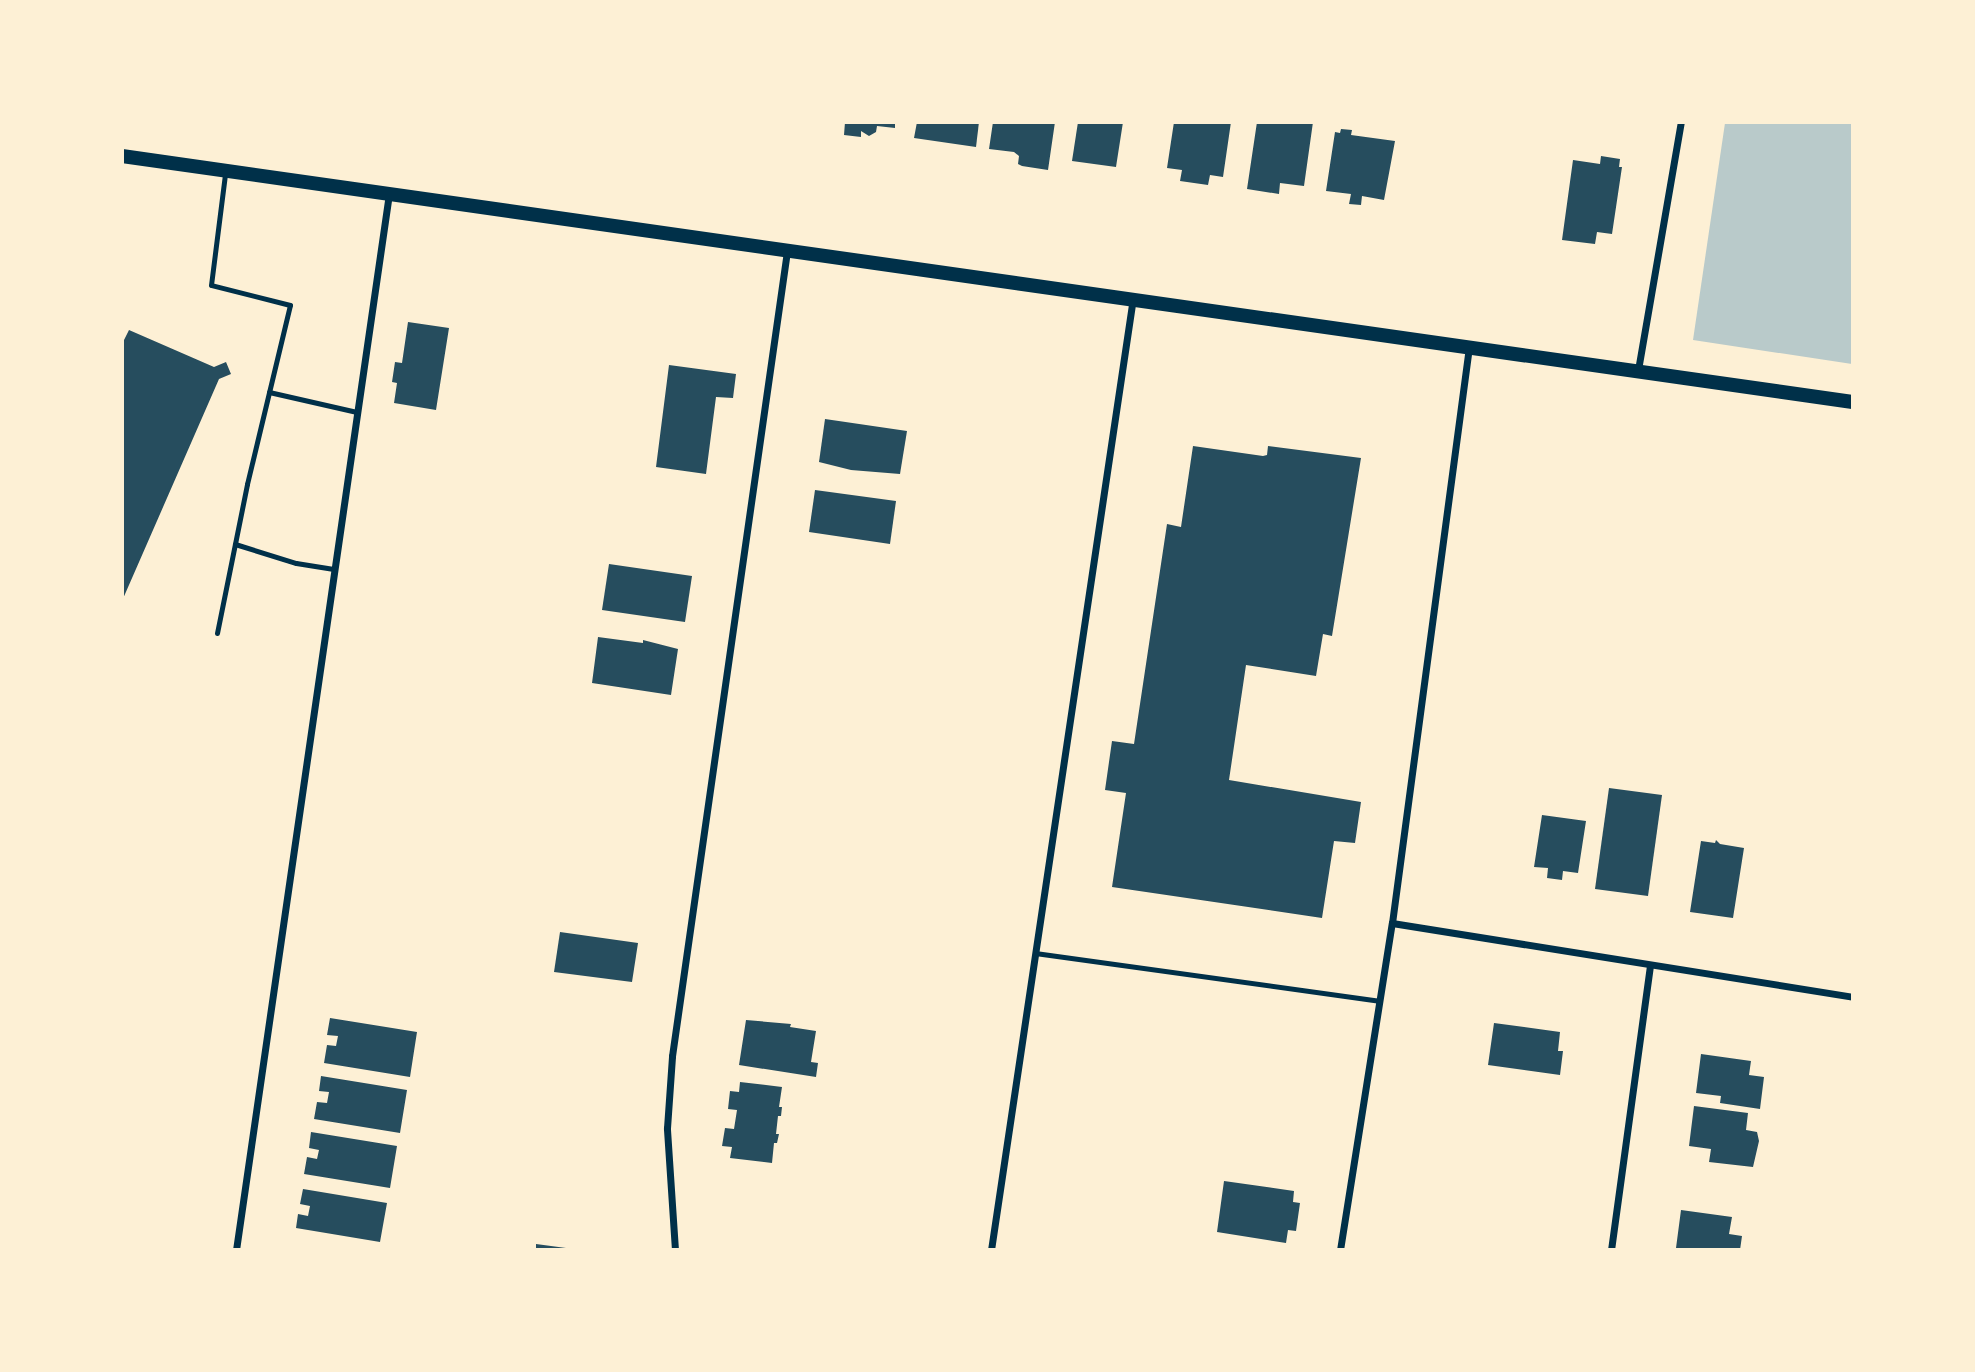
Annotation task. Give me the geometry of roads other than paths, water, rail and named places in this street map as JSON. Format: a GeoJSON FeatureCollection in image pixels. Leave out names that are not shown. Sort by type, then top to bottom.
{"type":"FeatureCollection","features":[{"type":"Feature","properties":{"kind":"main road"},"geometry":{"type":"LineString","coordinates":[[122,156],[1133,297],[1853,402]]}},
{"type":"Feature","properties":{"kind":"street"},"geometry":{"type":"LineString","coordinates":[[1638,370],[1681,122]]}},
{"type":"Feature","properties":{"kind":"street"},"geometry":{"type":"LineString","coordinates":[[236,1250],[389,192]]}},
{"type":"Feature","properties":{"kind":"street"},"geometry":{"type":"LineString","coordinates":[[675,1250],[667,1128],[672,1056],[788,248]]}},
{"type":"Feature","properties":{"kind":"street"},"geometry":{"type":"LineString","coordinates":[[991,1250],[1133,297]]}},
{"type":"Feature","properties":{"kind":"street"},"geometry":{"type":"LineString","coordinates":[[1340,1250],[1392,923],[1469,347]]}},
{"type":"Feature","properties":{"kind":"street"},"geometry":{"type":"LineString","coordinates":[[1392,923],[1853,997]]}},
{"type":"Feature","properties":{"kind":"street"},"geometry":{"type":"LineString","coordinates":[[1611,1250],[1650,966]]}},
{"type":"Feature","properties":{"kind":"lane"},"geometry":{"type":"LineString","coordinates":[[217,632],[290,305],[212,285],[226,170]]}},
{"type":"Feature","properties":{"kind":"lane"},"geometry":{"type":"LineString","coordinates":[[269,392],[357,412]]}},
{"type":"Feature","properties":{"kind":"lane"},"geometry":{"type":"LineString","coordinates":[[235,544],[296,563],[334,569]]}},
{"type":"Feature","properties":{"kind":"lane"},"geometry":{"type":"LineString","coordinates":[[1035,953],[1379,1001]]}}]}
